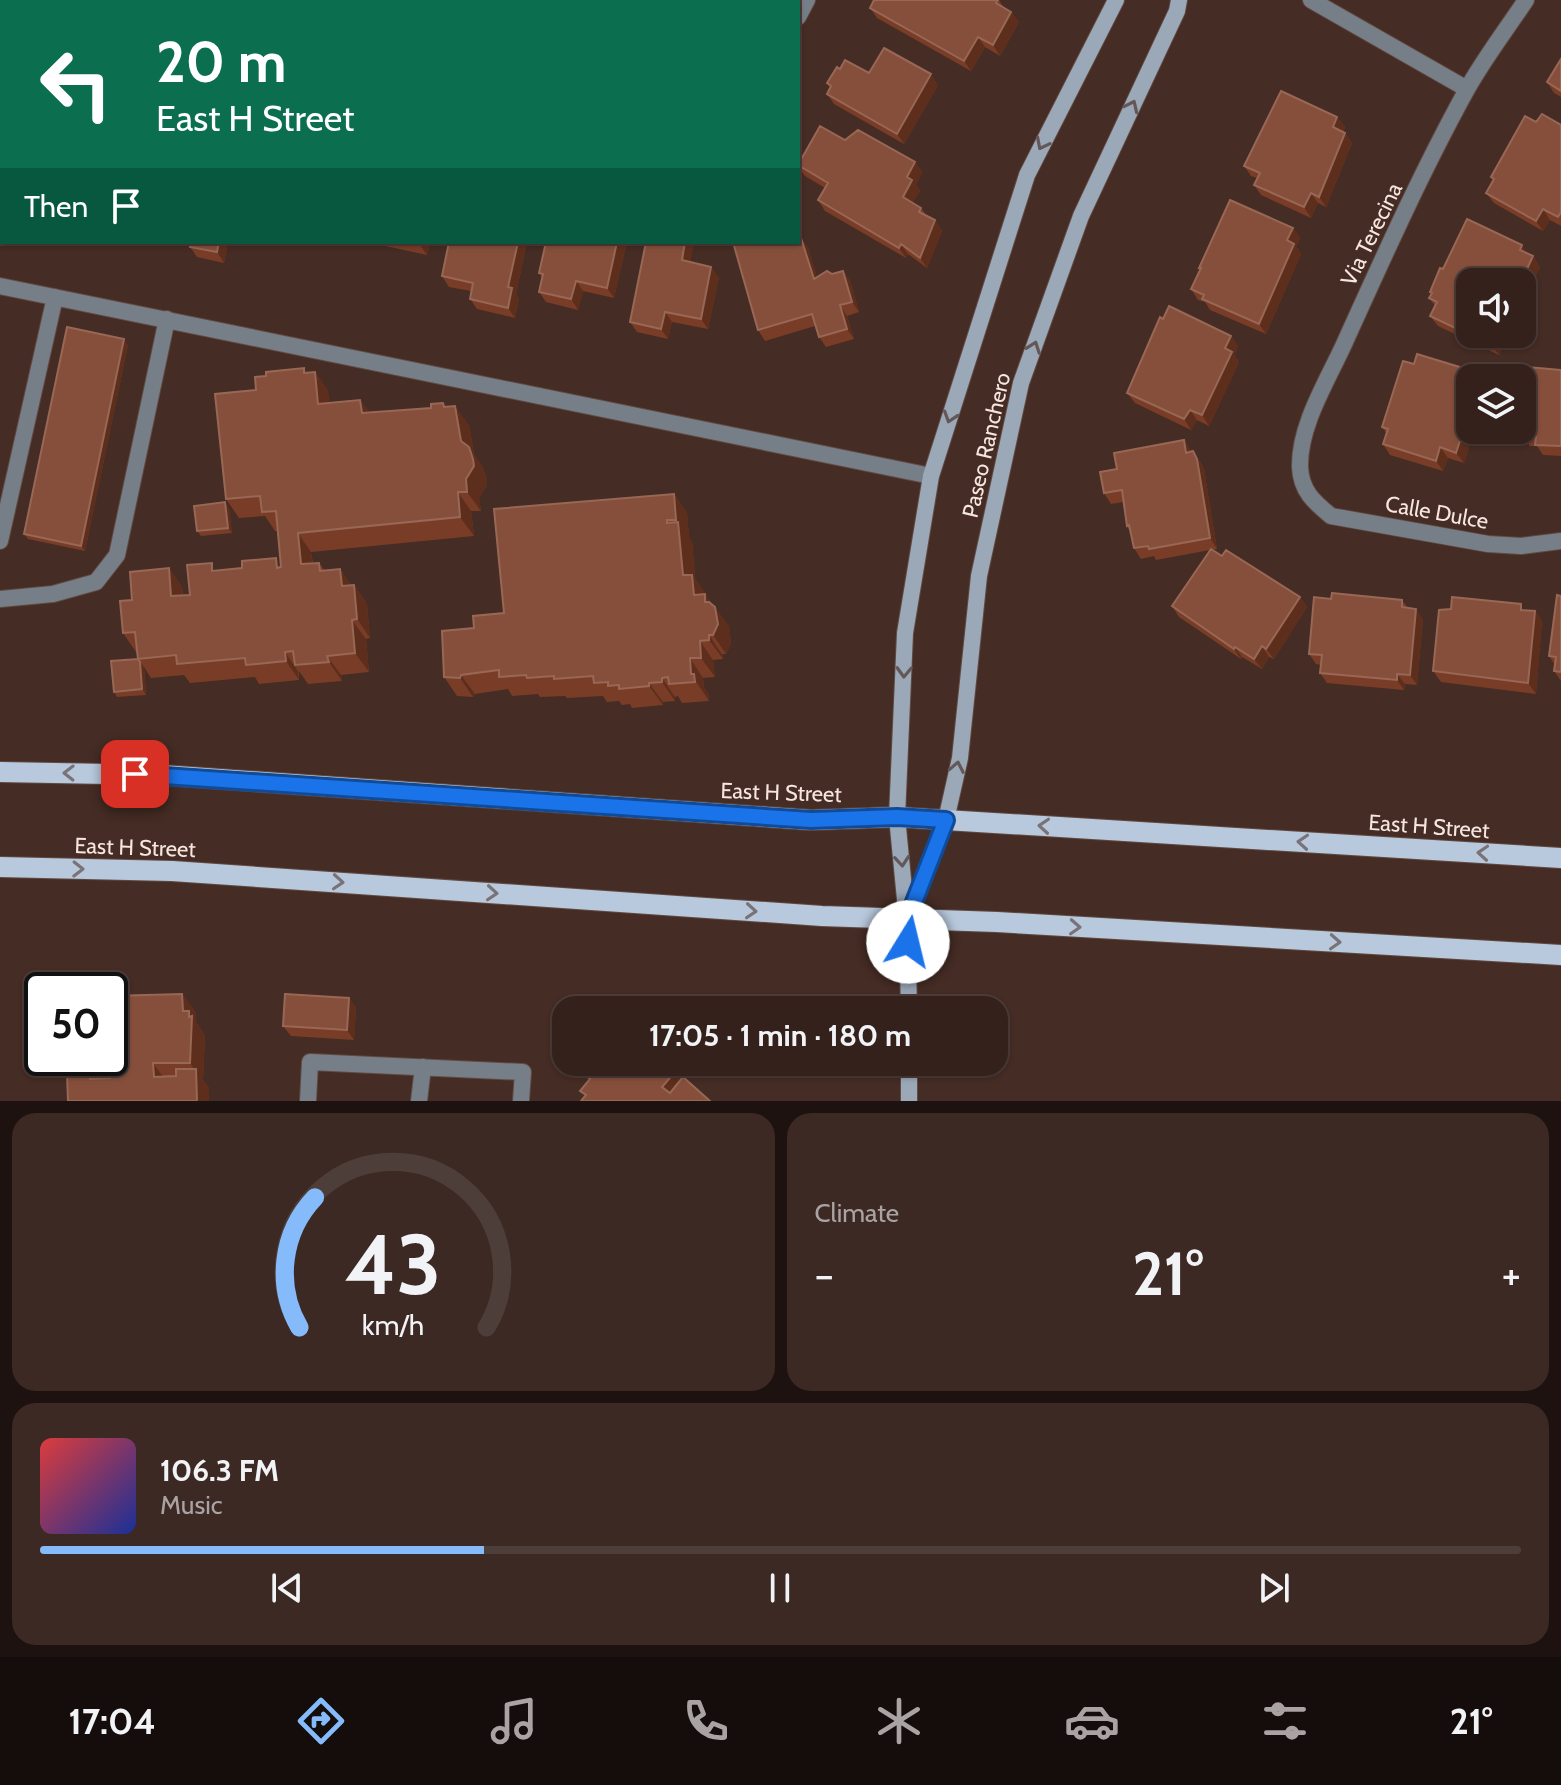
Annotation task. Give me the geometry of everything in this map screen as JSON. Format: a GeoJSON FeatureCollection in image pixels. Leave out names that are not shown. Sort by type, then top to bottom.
{"type":"FeatureCollection","features":[{"type":"Feature","properties":{"kind":"main road","name":"Paseo Ranchero"},"geometry":{"type":"LineString","coordinates":[[909,996],[907,920],[897,817],[905,633],[931,476],[1027,175],[1116,0]]}},
{"type":"Feature","properties":{"kind":"main road","name":"Paseo Ranchero"},"geometry":{"type":"LineString","coordinates":[[907,920],[946,820],[960,758],[979,576],[1021,383],[1081,216],[1177,11],[1179,0]]}},
{"type":"Feature","properties":{"kind":"main road","name":"East H Street"},"geometry":{"type":"LineString","coordinates":[[0,772],[162,775],[811,820],[897,817],[1561,858]]}},
{"type":"Feature","properties":{"kind":"main road","name":"East H Street"},"geometry":{"type":"LineString","coordinates":[[0,867],[172,871],[907,920],[997,922],[1561,955]]}},
{"type":"Feature","properties":{"kind":"main road"},"geometry":{"type":"LineString","coordinates":[[909,1076],[909,1101]]}},
{"type":"Feature","properties":{"kind":"street"},"geometry":{"type":"LineString","coordinates":[[1311,0],[1467,89]]}},
{"type":"Feature","properties":{"kind":"street","name":"Via Terecina"},"geometry":{"type":"LineString","coordinates":[[1311,500],[1303,489],[1300,468],[1302,441],[1383,258],[1467,89],[1526,0]]}},
{"type":"Feature","properties":{"kind":"street"},"geometry":{"type":"LineString","coordinates":[[0,286],[931,476]]}},
{"type":"Feature","properties":{"kind":"street"},"geometry":{"type":"LineString","coordinates":[[0,541],[55,297]]}},
{"type":"Feature","properties":{"kind":"street"},"geometry":{"type":"LineString","coordinates":[[0,599],[53,594],[96,582],[117,555],[167,319]]}},
{"type":"Feature","properties":{"kind":"street","name":"Calle Dulce"},"geometry":{"type":"LineString","coordinates":[[1311,500],[1331,516],[1488,544],[1521,546],[1561,541]]}},
{"type":"Feature","properties":{"kind":"street"},"geometry":{"type":"LineString","coordinates":[[308,1101],[310,1062],[523,1072],[521,1101]]}},
{"type":"Feature","properties":{"kind":"street"},"geometry":{"type":"LineString","coordinates":[[419,1101],[423,1067]]}},
{"type":"Feature","properties":{"kind":"building"},"geometry":{"type":"Polygon","coordinates":[[[874,0],[998,0],[996,3],[1011,12],[993,45],[978,37],[964,61],[870,8],[874,0]]]}},
{"type":"Feature","properties":{"kind":"building"},"geometry":{"type":"Polygon","coordinates":[[[884,48],[931,74],[897,134],[827,94],[831,86],[827,83],[845,60],[869,73],[884,48]]]}},
{"type":"Feature","properties":{"kind":"building"},"geometry":{"type":"Polygon","coordinates":[[[1561,59],[1561,91],[1547,82],[1561,59]]]}},
{"type":"Feature","properties":{"kind":"building"},"geometry":{"type":"Polygon","coordinates":[[[1281,91],[1337,117],[1333,127],[1345,133],[1319,197],[1311,193],[1304,207],[1254,185],[1260,173],[1244,166],[1281,91]]]}},
{"type":"Feature","properties":{"kind":"building"},"geometry":{"type":"Polygon","coordinates":[[[1542,114],[1561,125],[1561,212],[1558,217],[1543,209],[1536,221],[1486,193],[1494,179],[1491,177],[1525,116],[1536,122],[1542,114]]]}},
{"type":"Feature","properties":{"kind":"building"},"geometry":{"type":"Polygon","coordinates":[[[820,126],[845,140],[858,130],[915,162],[907,177],[912,180],[903,197],[921,208],[919,212],[935,220],[920,258],[901,244],[899,248],[818,200],[828,183],[800,166],[820,126]]]}},
{"type":"Feature","properties":{"kind":"building"},"geometry":{"type":"Polygon","coordinates":[[[1230,200],[1293,228],[1287,240],[1294,244],[1259,324],[1202,299],[1204,295],[1191,289],[1230,200]]]}},
{"type":"Feature","properties":{"kind":"building"},"geometry":{"type":"Polygon","coordinates":[[[1467,219],[1522,245],[1520,250],[1533,256],[1527,268],[1456,268],[1456,328],[1430,316],[1437,302],[1429,298],[1430,292],[1440,268],[1443,269],[1467,219]]]}},
{"type":"Feature","properties":{"kind":"building"},"geometry":{"type":"Polygon","coordinates":[[[800,238],[814,279],[827,271],[832,274],[843,271],[852,302],[840,305],[847,329],[819,337],[812,314],[758,330],[734,244],[800,244],[800,238]]]}},
{"type":"Feature","properties":{"kind":"building"},"geometry":{"type":"Polygon","coordinates":[[[191,244],[219,244],[217,252],[190,247],[191,244]]]}},
{"type":"Feature","properties":{"kind":"building"},"geometry":{"type":"Polygon","coordinates":[[[449,244],[518,244],[508,287],[512,288],[508,308],[470,299],[473,283],[442,276],[449,244]]]}},
{"type":"Feature","properties":{"kind":"building"},"geometry":{"type":"Polygon","coordinates":[[[546,244],[617,244],[607,288],[576,281],[571,299],[539,292],[543,274],[539,273],[546,244]]]}},
{"type":"Feature","properties":{"kind":"building"},"geometry":{"type":"Polygon","coordinates":[[[646,244],[685,244],[682,260],[711,267],[701,319],[665,312],[661,329],[630,322],[646,244]]]}},
{"type":"Feature","properties":{"kind":"building"},"geometry":{"type":"Polygon","coordinates":[[[1169,306],[1231,336],[1225,348],[1232,352],[1202,415],[1190,410],[1184,419],[1127,393],[1160,317],[1163,319],[1169,306]]]}},
{"type":"Feature","properties":{"kind":"building"},"geometry":{"type":"Polygon","coordinates":[[[67,327],[124,339],[81,546],[24,534],[67,327]]]}},
{"type":"Feature","properties":{"kind":"building"},"geometry":{"type":"Polygon","coordinates":[[[1417,354],[1456,366],[1456,444],[1459,444],[1456,453],[1440,447],[1436,461],[1383,444],[1388,429],[1382,427],[1403,361],[1414,364],[1417,354]]]}},
{"type":"Feature","properties":{"kind":"building"},"geometry":{"type":"Polygon","coordinates":[[[304,368],[304,373],[315,372],[318,404],[360,400],[362,413],[431,408],[431,404],[443,403],[444,407],[455,406],[461,441],[469,447],[474,466],[466,479],[467,492],[458,492],[460,517],[298,533],[301,564],[319,563],[320,571],[340,569],[342,586],[354,585],[357,619],[352,620],[355,653],[327,656],[329,662],[295,665],[293,651],[285,652],[286,661],[246,665],[245,658],[177,664],[176,655],[138,659],[135,632],[123,633],[120,601],[132,600],[130,572],[169,568],[171,596],[190,595],[187,565],[212,563],[212,571],[242,568],[242,561],[276,558],[277,568],[281,567],[276,511],[262,512],[260,496],[226,499],[215,394],[256,390],[255,377],[266,376],[266,372],[304,368]]]}},
{"type":"Feature","properties":{"kind":"building"},"geometry":{"type":"Polygon","coordinates":[[[1536,368],[1561,370],[1561,446],[1535,445],[1536,368]]]}},
{"type":"Feature","properties":{"kind":"building"},"geometry":{"type":"Polygon","coordinates":[[[1184,440],[1186,453],[1193,451],[1197,459],[1210,538],[1149,549],[1148,546],[1134,548],[1122,490],[1104,493],[1100,472],[1117,469],[1114,453],[1184,440]]]}},
{"type":"Feature","properties":{"kind":"building"},"geometry":{"type":"Polygon","coordinates":[[[674,494],[676,520],[667,520],[667,523],[678,522],[683,575],[692,575],[694,595],[705,594],[705,602],[715,607],[718,624],[713,635],[709,635],[709,640],[700,641],[701,658],[690,658],[695,682],[669,684],[668,677],[662,678],[662,682],[649,683],[649,686],[619,689],[619,685],[608,686],[608,682],[594,683],[593,676],[554,679],[554,676],[499,677],[499,670],[461,675],[460,678],[444,677],[442,631],[474,628],[473,616],[504,613],[494,509],[674,494]]]}},
{"type":"Feature","properties":{"kind":"building"},"geometry":{"type":"Polygon","coordinates":[[[225,502],[228,528],[197,531],[194,506],[225,502]]]}},
{"type":"Feature","properties":{"kind":"building"},"geometry":{"type":"Polygon","coordinates":[[[1211,549],[1222,556],[1226,550],[1300,597],[1266,649],[1262,646],[1254,659],[1234,649],[1172,606],[1211,549]]]}},
{"type":"Feature","properties":{"kind":"building"},"geometry":{"type":"Polygon","coordinates":[[[1332,593],[1402,600],[1402,607],[1416,609],[1410,675],[1397,674],[1397,680],[1320,673],[1322,655],[1309,654],[1314,597],[1331,599],[1332,593]]]}},
{"type":"Feature","properties":{"kind":"building"},"geometry":{"type":"Polygon","coordinates":[[[1557,595],[1561,596],[1561,672],[1554,671],[1556,657],[1549,656],[1557,595]]]}},
{"type":"Feature","properties":{"kind":"building"},"geometry":{"type":"Polygon","coordinates":[[[1452,597],[1521,604],[1521,610],[1535,611],[1528,683],[1433,671],[1439,610],[1451,609],[1452,597]]]}},
{"type":"Feature","properties":{"kind":"building"},"geometry":{"type":"Polygon","coordinates":[[[138,659],[142,689],[114,692],[111,661],[138,659]]]}},
{"type":"Feature","properties":{"kind":"building"},"geometry":{"type":"Polygon","coordinates":[[[182,994],[183,1011],[189,1011],[189,1017],[192,1016],[190,1063],[153,1063],[154,1077],[176,1076],[176,1069],[196,1069],[197,1101],[68,1101],[67,1076],[90,1076],[90,1079],[128,1076],[128,996],[182,994]]]}},
{"type":"Feature","properties":{"kind":"building"},"geometry":{"type":"Polygon","coordinates":[[[285,994],[349,998],[347,1030],[283,1026],[285,994]]]}},
{"type":"Feature","properties":{"kind":"building"},"geometry":{"type":"Polygon","coordinates":[[[586,1076],[672,1076],[662,1087],[670,1093],[683,1077],[710,1101],[581,1101],[586,1095],[580,1091],[590,1079],[586,1076]]]}},
{"type":"Feature","properties":{"kind":"route"},"geometry":{"type":"LineString","coordinates":[[135,774],[811,820],[897,817],[946,820],[907,920],[908,942]]}}]}
